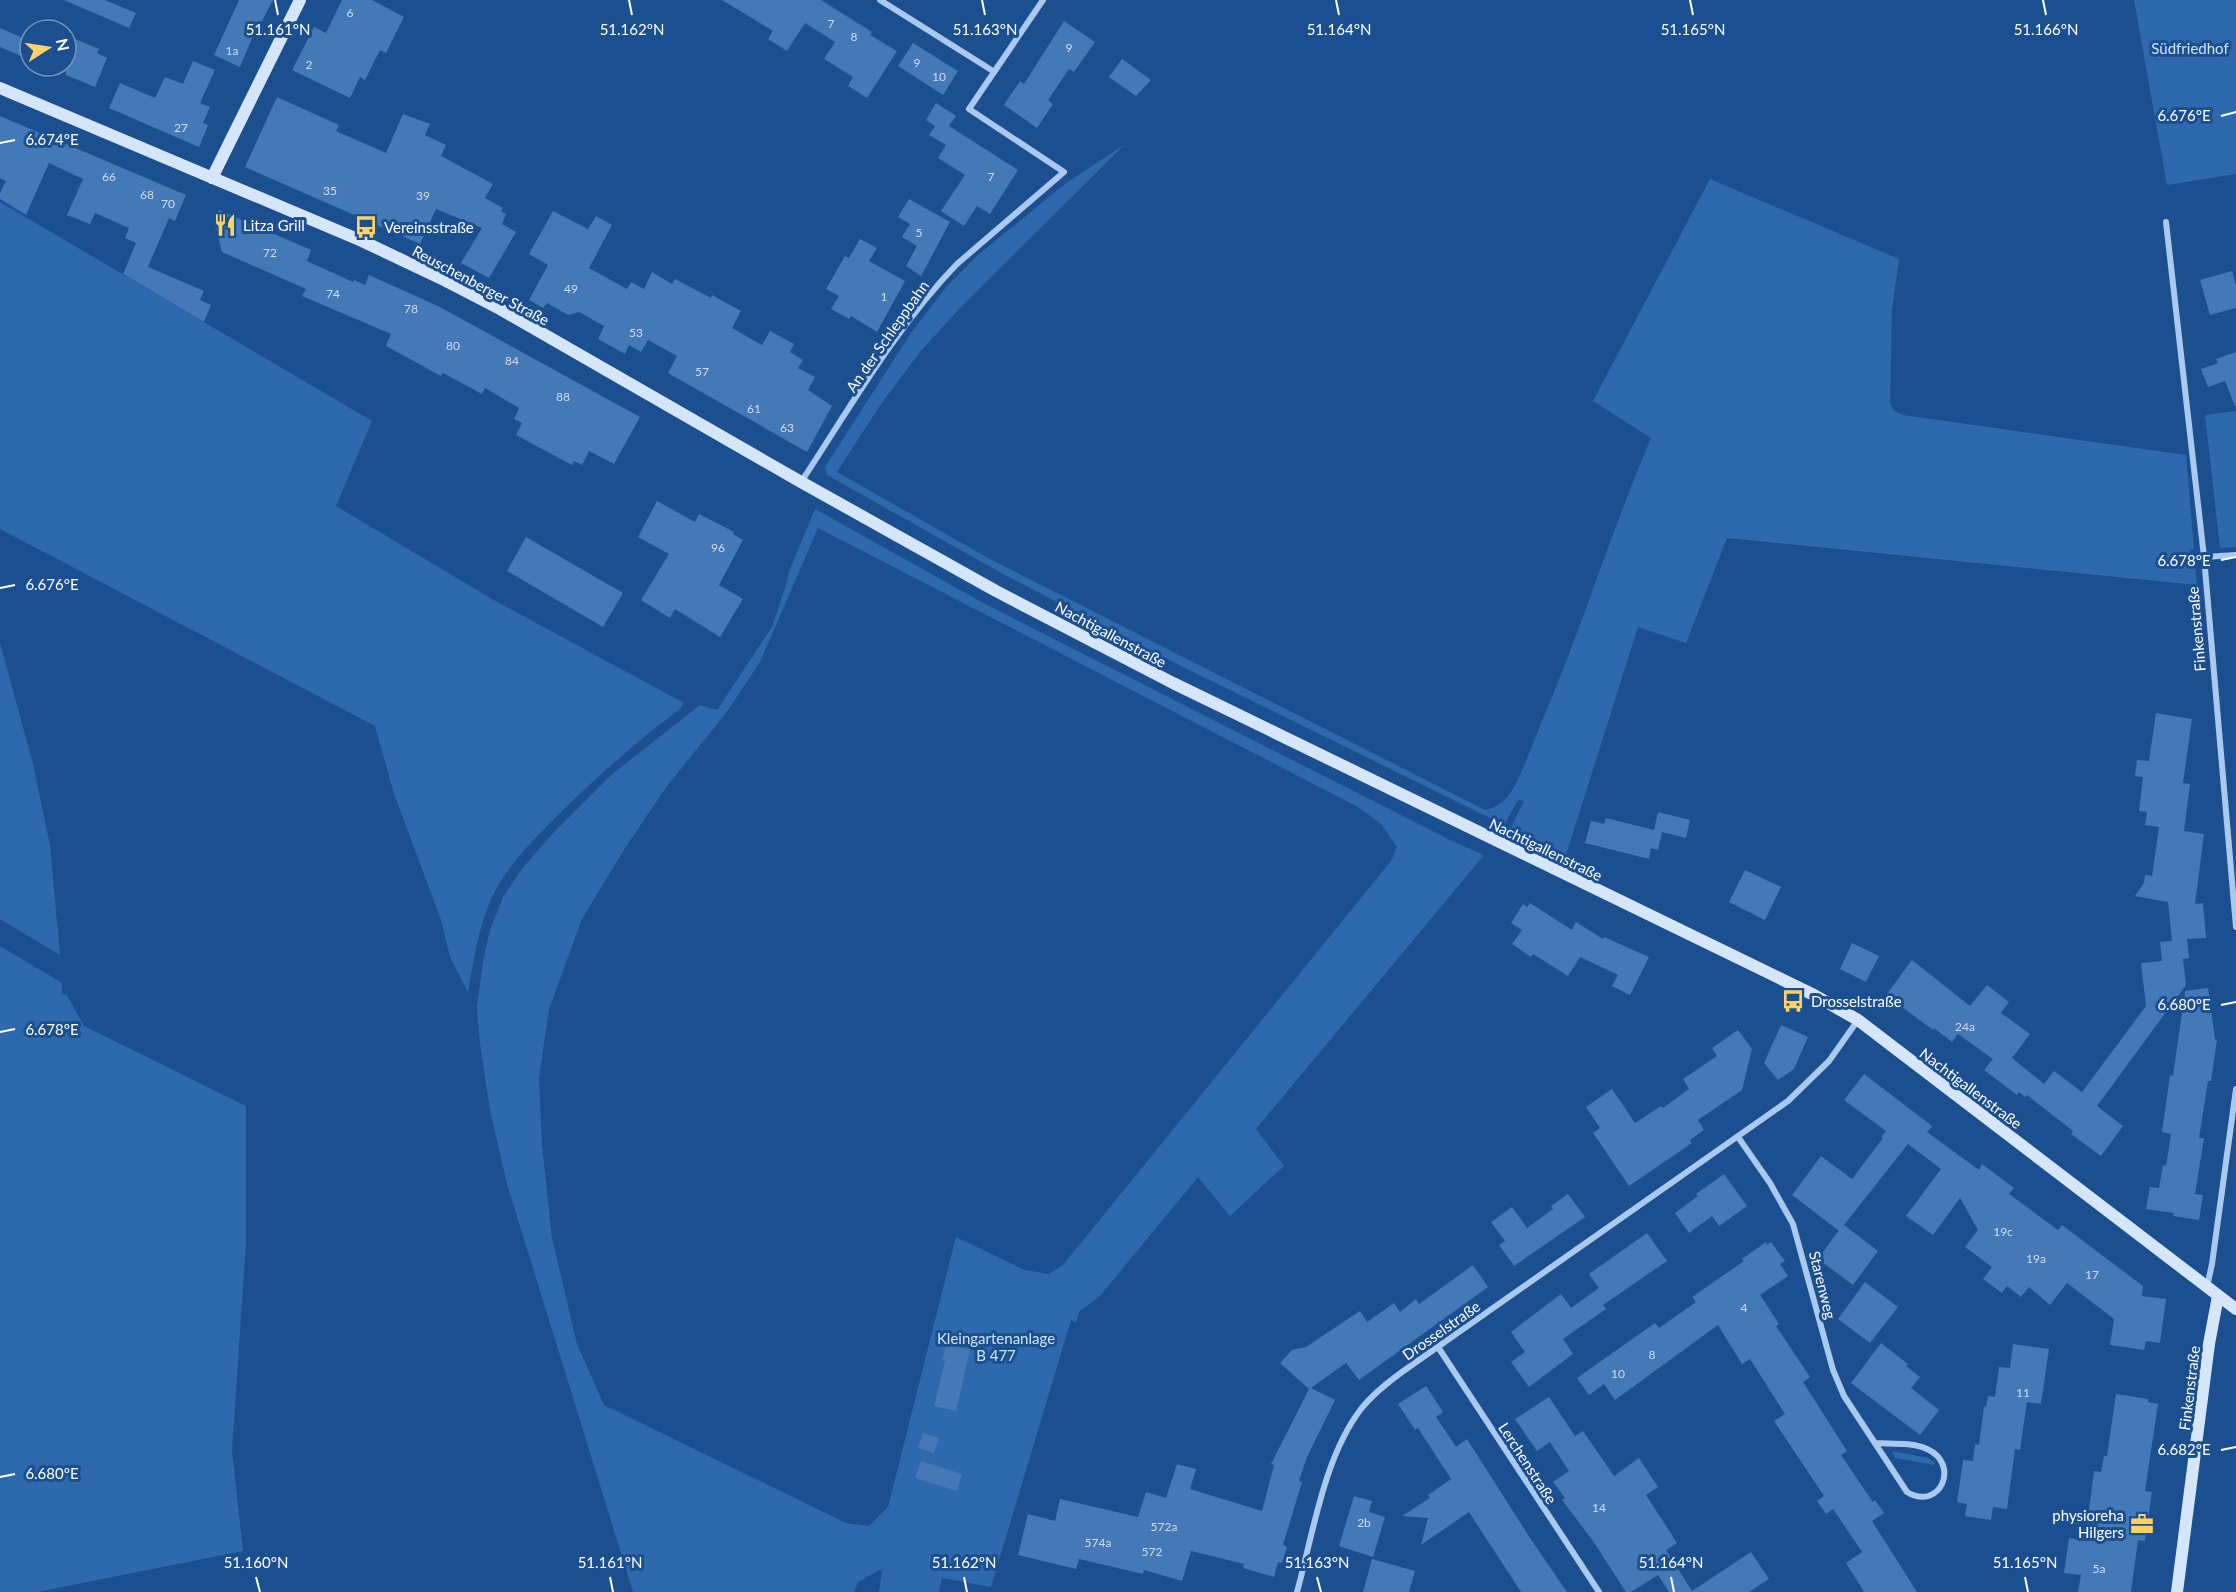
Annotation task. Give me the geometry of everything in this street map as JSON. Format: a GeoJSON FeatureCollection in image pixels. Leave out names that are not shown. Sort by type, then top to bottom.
{"type":"FeatureCollection","features":[{"type":"Feature","properties":{"kind":"main road"},"geometry":{"type":"LineString","coordinates":[[212,178],[300,0]]}},
{"type":"Feature","properties":{"kind":"main road","name":"Reuschenberger Straße"},"geometry":{"type":"LineString","coordinates":[[0,88],[362,242],[440,278],[500,309],[801,482]]}},
{"type":"Feature","properties":{"kind":"main road","name":"Nachtigallenstraße"},"geometry":{"type":"LineString","coordinates":[[801,482],[996,591],[1173,683],[1805,990],[1858,1020],[2236,1309]]}},
{"type":"Feature","properties":{"kind":"main road","name":"Finkenstraße"},"geometry":{"type":"LineString","coordinates":[[2177,1592],[2218,1296]]}},
{"type":"Feature","properties":{"kind":"street"},"geometry":{"type":"LineString","coordinates":[[880,0],[993,71],[1043,0]]}},
{"type":"Feature","properties":{"kind":"street","name":"An der Schleppbahn"},"geometry":{"type":"LineString","coordinates":[[801,482],[904,327],[940,281],[1064,172],[969,109],[993,71]]}},
{"type":"Feature","properties":{"kind":"street","name":"Finkenstraße"},"geometry":{"type":"LineString","coordinates":[[2166,222],[2204,556],[2236,927]]}},
{"type":"Feature","properties":{"kind":"street"},"geometry":{"type":"LineString","coordinates":[[2204,556],[2236,555]]}},
{"type":"Feature","properties":{"kind":"street","name":"Drosselstraße"},"geometry":{"type":"LineString","coordinates":[[1298,1592],[1325,1486],[1339,1446],[1362,1407],[1380,1389],[1437,1347],[1738,1137],[1802,1089],[1840,1047],[1858,1020]]}},
{"type":"Feature","properties":{"kind":"street"},"geometry":{"type":"LineString","coordinates":[[2206,1287],[2212,1263],[2236,1089]]}},
{"type":"Feature","properties":{"kind":"street","name":"Starenweg"},"geometry":{"type":"LineString","coordinates":[[1738,1137],[1770,1183],[1788,1213],[1797,1234],[1833,1370],[1854,1414],[1876,1443],[1907,1492],[1918,1497],[1925,1497],[1938,1490],[1943,1484],[1945,1468],[1929,1449],[1876,1443]]}},
{"type":"Feature","properties":{"kind":"street","name":"Lerchenstraße"},"geometry":{"type":"LineString","coordinates":[[1437,1347],[1599,1592]]}},
{"type":"Feature","properties":{"kind":"green space","name":"Südfriedhof"},"geometry":{"type":"Polygon","coordinates":[[[2134,0],[2236,0],[2236,174],[2167,185],[2134,0]]]}},
{"type":"Feature","properties":{"kind":"green space"},"geometry":{"type":"Polygon","coordinates":[[[1125,144],[960,308],[920,352],[881,404],[837,472],[990,559],[1485,810],[1495,807],[1505,799],[1522,771],[1651,438],[1593,401],[1710,179],[1899,259],[1892,310],[1890,403],[1894,411],[1903,415],[2186,455],[2194,549],[2190,550],[2191,566],[2195,566],[2197,585],[1727,538],[1686,643],[1638,627],[1566,855],[1511,828],[1524,801],[1518,800],[1504,825],[1181,666],[1003,574],[827,475],[825,467],[911,333],[947,286],[978,255],[1065,184],[1125,144]]]}},
{"type":"Feature","properties":{"kind":"green space"},"geometry":{"type":"Polygon","coordinates":[[[0,202],[372,421],[336,506],[492,599],[684,703],[680,709],[633,746],[574,800],[516,860],[489,903],[478,941],[468,992],[450,957],[441,920],[394,794],[375,726],[0,529],[0,202]]]}},
{"type":"Feature","properties":{"kind":"green space"},"geometry":{"type":"Polygon","coordinates":[[[2236,411],[2236,547],[2220,548],[2205,415],[2236,411]]]}},
{"type":"Feature","properties":{"kind":"green space","name":"Kleingartenanlage B 477"},"geometry":{"type":"Polygon","coordinates":[[[815,509],[987,605],[1452,841],[1484,855],[1256,1129],[1284,1166],[1230,1216],[1198,1177],[1100,1296],[1079,1312],[1076,1323],[1071,1320],[991,1587],[942,1578],[939,1592],[879,1592],[882,1569],[858,1582],[854,1592],[633,1592],[507,1184],[490,1110],[477,1007],[490,930],[503,897],[521,870],[553,833],[610,776],[700,705],[717,710],[772,627],[788,574],[815,509]],[[818,528],[760,662],[726,713],[667,786],[625,848],[582,919],[549,1009],[539,1078],[542,1145],[552,1238],[577,1344],[604,1405],[846,1523],[869,1526],[888,1507],[956,1237],[1025,1270],[1049,1274],[1063,1265],[1391,861],[1397,847],[1381,824],[1358,807],[818,528]]]}},
{"type":"Feature","properties":{"kind":"green space"},"geometry":{"type":"Polygon","coordinates":[[[0,643],[33,764],[50,845],[60,955],[0,919],[0,643]]]}},
{"type":"Feature","properties":{"kind":"green space"},"geometry":{"type":"Polygon","coordinates":[[[0,946],[62,983],[62,994],[67,995],[84,1026],[246,1106],[246,1243],[232,1451],[243,1551],[37,1592],[0,1592],[0,946]]]}},
{"type":"Feature","properties":{"kind":"green space"},"geometry":{"type":"Polygon","coordinates":[[[1892,1451],[1928,1458],[1935,1463],[1934,1465],[1895,1458],[1892,1451]]]}},
{"type":"Feature","properties":{"kind":"building"},"geometry":{"type":"Polygon","coordinates":[[[64,0],[105,0],[136,13],[129,28],[64,0]]]}},
{"type":"Feature","properties":{"kind":"building"},"geometry":{"type":"Polygon","coordinates":[[[239,0],[273,0],[260,25],[258,24],[240,67],[214,55],[239,0]]]}},
{"type":"Feature","properties":{"kind":"building"},"geometry":{"type":"Polygon","coordinates":[[[342,0],[372,0],[404,17],[386,53],[380,50],[365,80],[360,77],[350,98],[292,70],[314,27],[326,33],[342,0]]]}},
{"type":"Feature","properties":{"kind":"building"},"geometry":{"type":"Polygon","coordinates":[[[722,0],[821,0],[872,32],[870,35],[897,51],[867,98],[848,86],[853,77],[824,59],[835,42],[805,23],[787,51],[768,39],[773,31],[722,0]]]}},
{"type":"Feature","properties":{"kind":"building"},"geometry":{"type":"Polygon","coordinates":[[[1064,21],[1095,42],[1074,72],[1069,69],[1048,100],[1053,104],[1037,128],[1004,105],[1020,81],[1024,84],[1064,21]]]}},
{"type":"Feature","properties":{"kind":"building"},"geometry":{"type":"Polygon","coordinates":[[[0,28],[18,36],[18,55],[0,47],[0,28]]]}},
{"type":"Feature","properties":{"kind":"building"},"geometry":{"type":"Polygon","coordinates":[[[78,40],[99,49],[97,53],[107,58],[95,87],[73,78],[78,78],[78,40]]]}},
{"type":"Feature","properties":{"kind":"building"},"geometry":{"type":"Polygon","coordinates":[[[913,43],[958,71],[943,95],[898,66],[913,43]]]}},
{"type":"Feature","properties":{"kind":"building"},"geometry":{"type":"Polygon","coordinates":[[[1122,59],[1151,80],[1136,96],[1109,77],[1122,59]]]}},
{"type":"Feature","properties":{"kind":"building"},"geometry":{"type":"Polygon","coordinates":[[[193,61],[215,70],[200,103],[210,107],[203,123],[208,125],[199,147],[109,108],[120,83],[155,98],[165,77],[183,84],[193,61]]]}},
{"type":"Feature","properties":{"kind":"building"},"geometry":{"type":"Polygon","coordinates":[[[277,97],[339,125],[336,131],[386,153],[403,114],[430,124],[425,135],[446,145],[441,156],[493,184],[485,198],[503,208],[501,211],[506,214],[502,224],[516,232],[489,278],[461,263],[482,228],[436,209],[420,244],[245,167],[277,97]]]}},
{"type":"Feature","properties":{"kind":"building"},"geometry":{"type":"Polygon","coordinates":[[[936,103],[956,116],[949,126],[1018,170],[990,214],[977,206],[964,226],[941,211],[965,175],[938,158],[946,145],[929,135],[935,126],[926,120],[936,103]]]}},
{"type":"Feature","properties":{"kind":"building"},"geometry":{"type":"Polygon","coordinates":[[[0,116],[186,195],[175,221],[169,218],[148,267],[204,291],[200,300],[211,305],[204,322],[123,274],[136,243],[125,238],[129,228],[95,213],[90,224],[67,215],[83,179],[49,163],[26,215],[0,199],[0,193],[6,181],[0,178],[0,116]]]}},
{"type":"Feature","properties":{"kind":"building"},"geometry":{"type":"Polygon","coordinates":[[[909,199],[950,222],[921,276],[906,266],[917,246],[902,237],[910,224],[898,217],[909,199]]]}},
{"type":"Feature","properties":{"kind":"building"},"geometry":{"type":"Polygon","coordinates":[[[219,210],[311,250],[307,261],[353,282],[354,280],[365,285],[369,275],[438,306],[640,417],[614,464],[589,451],[582,465],[574,461],[572,465],[516,435],[522,423],[514,419],[519,408],[485,388],[482,394],[443,373],[441,376],[386,346],[391,334],[302,296],[306,289],[222,252],[214,221],[219,210]]]}},
{"type":"Feature","properties":{"kind":"building"},"geometry":{"type":"Polygon","coordinates":[[[553,211],[588,229],[596,216],[612,225],[589,268],[627,289],[631,282],[644,289],[652,272],[672,284],[675,279],[741,311],[732,328],[762,345],[770,331],[794,344],[790,352],[803,360],[798,368],[815,377],[808,390],[832,406],[807,452],[668,373],[677,356],[648,340],[641,352],[629,345],[625,354],[598,339],[604,326],[579,312],[568,315],[547,303],[543,308],[529,300],[548,265],[529,254],[553,211]]]}},
{"type":"Feature","properties":{"kind":"building"},"geometry":{"type":"Polygon","coordinates":[[[860,239],[877,248],[869,261],[905,281],[877,332],[851,316],[849,319],[831,309],[839,296],[826,289],[845,256],[849,258],[860,239]]]}},
{"type":"Feature","properties":{"kind":"building"},"geometry":{"type":"Polygon","coordinates":[[[2232,271],[2236,285],[2236,308],[2210,315],[2200,280],[2232,271]]]}},
{"type":"Feature","properties":{"kind":"building"},"geometry":{"type":"Polygon","coordinates":[[[2236,352],[2235,406],[2225,381],[2208,387],[2201,369],[2218,363],[2216,359],[2236,352]]]}},
{"type":"Feature","properties":{"kind":"building"},"geometry":{"type":"Polygon","coordinates":[[[657,501],[695,522],[699,514],[734,532],[733,534],[743,540],[719,585],[743,599],[720,637],[675,609],[670,618],[641,600],[669,554],[638,537],[657,501]]]}},
{"type":"Feature","properties":{"kind":"building"},"geometry":{"type":"Polygon","coordinates":[[[526,537],[623,593],[603,627],[507,571],[526,537]]]}},
{"type":"Feature","properties":{"kind":"building"},"geometry":{"type":"Polygon","coordinates":[[[2156,713],[2192,719],[2183,783],[2190,784],[2184,831],[2204,834],[2195,904],[2203,903],[2206,938],[2187,939],[2189,958],[2183,959],[2186,985],[2097,1106],[2123,1126],[2101,1156],[2071,1134],[2073,1131],[2027,1095],[2025,1097],[2019,1092],[2017,1095],[1984,1070],[1993,1059],[1958,1034],[1952,1042],[1886,995],[1912,960],[1970,1006],[1987,985],[2009,1002],[2001,1013],[2030,1034],[2012,1058],[2044,1084],[2054,1071],[2082,1092],[2146,1006],[2141,963],[2162,961],[2160,942],[2172,941],[2168,902],[2135,896],[2144,883],[2145,875],[2152,876],[2159,827],[2145,825],[2147,812],[2139,811],[2143,777],[2135,776],[2137,760],[2149,761],[2156,713]]]}},
{"type":"Feature","properties":{"kind":"building"},"geometry":{"type":"Polygon","coordinates":[[[1658,812],[1690,820],[1686,838],[1662,832],[1658,850],[1651,848],[1649,859],[1585,843],[1591,821],[1604,824],[1606,818],[1654,830],[1658,812]]]}},
{"type":"Feature","properties":{"kind":"building"},"geometry":{"type":"Polygon","coordinates":[[[1745,870],[1781,887],[1765,920],[1729,902],[1745,870]]]}},
{"type":"Feature","properties":{"kind":"building"},"geometry":{"type":"Polygon","coordinates":[[[1530,903],[1572,930],[1576,922],[1603,939],[1604,937],[1649,957],[1630,995],[1612,986],[1618,975],[1580,957],[1568,976],[1533,954],[1531,957],[1512,944],[1522,930],[1511,923],[1523,904],[1527,907],[1530,903]]]}},
{"type":"Feature","properties":{"kind":"building"},"geometry":{"type":"Polygon","coordinates":[[[1852,943],[1879,956],[1866,982],[1840,969],[1852,943]]]}},
{"type":"Feature","properties":{"kind":"building"},"geometry":{"type":"Polygon","coordinates":[[[2208,988],[2215,1039],[2217,1040],[2199,1138],[2204,1138],[2195,1194],[2203,1195],[2199,1220],[2146,1209],[2150,1187],[2159,1188],[2163,1165],[2166,1166],[2171,1134],[2162,1132],[2170,1075],[2173,1076],[2185,991],[2208,988]]]}},
{"type":"Feature","properties":{"kind":"building"},"geometry":{"type":"Polygon","coordinates":[[[1781,1025],[1808,1037],[1794,1069],[1778,1080],[1764,1063],[1781,1025]]]}},
{"type":"Feature","properties":{"kind":"building"},"geometry":{"type":"Polygon","coordinates":[[[1738,1030],[1752,1049],[1742,1090],[1698,1120],[1704,1130],[1690,1140],[1692,1143],[1629,1186],[1593,1133],[1600,1128],[1586,1107],[1612,1089],[1635,1123],[1661,1106],[1663,1108],[1689,1089],[1683,1079],[1717,1056],[1712,1048],[1738,1030]]]}},
{"type":"Feature","properties":{"kind":"building"},"geometry":{"type":"Polygon","coordinates":[[[1864,1074],[1932,1126],[1927,1132],[1979,1170],[1982,1164],[2014,1188],[2009,1194],[2058,1230],[2062,1225],[2143,1286],[2142,1296],[2166,1299],[2160,1343],[2146,1341],[2144,1350],[2110,1345],[2114,1319],[2067,1283],[2050,1305],[2029,1287],[2021,1297],[2007,1286],[2002,1293],[1983,1279],[1992,1267],[1965,1247],[1978,1230],[1960,1198],[1933,1235],[1906,1216],[1941,1169],[1908,1144],[1844,1225],[1878,1251],[1853,1285],[1818,1259],[1839,1231],[1792,1195],[1821,1156],[1852,1179],[1883,1138],[1881,1137],[1886,1131],[1844,1100],[1864,1074]]]}},
{"type":"Feature","properties":{"kind":"building"},"geometry":{"type":"Polygon","coordinates":[[[1724,1174],[1747,1206],[1719,1226],[1712,1216],[1689,1233],[1675,1213],[1724,1174]]]}},
{"type":"Feature","properties":{"kind":"building"},"geometry":{"type":"Polygon","coordinates":[[[1568,1194],[1585,1217],[1514,1266],[1499,1245],[1505,1241],[1491,1222],[1512,1207],[1527,1228],[1553,1209],[1551,1206],[1568,1194]]]}},
{"type":"Feature","properties":{"kind":"building"},"geometry":{"type":"Polygon","coordinates":[[[1647,1233],[1667,1261],[1603,1305],[1606,1309],[1563,1339],[1573,1354],[1529,1387],[1511,1362],[1525,1352],[1511,1332],[1561,1294],[1571,1308],[1599,1288],[1589,1274],[1647,1233]]]}},
{"type":"Feature","properties":{"kind":"building"},"geometry":{"type":"Polygon","coordinates":[[[1766,1242],[1767,1245],[1771,1242],[1785,1261],[1780,1264],[1788,1276],[1760,1295],[1779,1324],[1776,1326],[1810,1377],[1803,1382],[1847,1451],[1841,1455],[1873,1502],[1875,1500],[1884,1513],[1872,1521],[1917,1592],[1864,1592],[1846,1563],[1862,1552],[1833,1509],[1826,1514],[1817,1501],[1824,1496],[1774,1421],[1785,1414],[1750,1359],[1742,1364],[1718,1325],[1615,1400],[1604,1384],[1589,1395],[1577,1378],[1655,1323],[1659,1328],[1696,1302],[1692,1297],[1744,1261],[1742,1259],[1766,1242]]]}},
{"type":"Feature","properties":{"kind":"building"},"geometry":{"type":"Polygon","coordinates":[[[1473,1265],[1488,1287],[1359,1380],[1346,1363],[1311,1388],[1335,1400],[1307,1457],[1283,1545],[1287,1547],[1282,1563],[1278,1562],[1274,1577],[1243,1568],[1244,1564],[1191,1551],[1182,1581],[1144,1570],[1143,1574],[1079,1559],[1076,1569],[1018,1555],[1028,1514],[1055,1521],[1060,1499],[1138,1517],[1146,1492],[1166,1498],[1177,1464],[1196,1469],[1190,1489],[1262,1511],[1274,1465],[1271,1464],[1309,1389],[1280,1363],[1292,1350],[1306,1347],[1360,1311],[1367,1322],[1394,1303],[1400,1312],[1416,1299],[1419,1304],[1473,1265]]]}},
{"type":"Feature","properties":{"kind":"building"},"geometry":{"type":"Polygon","coordinates":[[[1865,1282],[1898,1307],[1870,1343],[1838,1319],[1865,1282]]]}},
{"type":"Feature","properties":{"kind":"building"},"geometry":{"type":"Polygon","coordinates":[[[1881,1343],[1908,1364],[1906,1366],[1920,1377],[1911,1388],[1939,1410],[1920,1435],[1851,1383],[1881,1343]]]}},
{"type":"Feature","properties":{"kind":"building"},"geometry":{"type":"Polygon","coordinates":[[[946,1344],[970,1350],[956,1411],[934,1406],[945,1360],[942,1360],[946,1344]]]}},
{"type":"Feature","properties":{"kind":"building"},"geometry":{"type":"Polygon","coordinates":[[[2013,1344],[2049,1349],[2041,1404],[2027,1402],[2020,1450],[2015,1449],[2007,1509],[1993,1507],[1991,1520],[1965,1516],[1967,1504],[1957,1502],[1963,1460],[1973,1461],[1975,1444],[1979,1445],[1984,1406],[1986,1407],[1988,1396],[1995,1397],[1999,1367],[2010,1368],[2013,1344]]]}},
{"type":"Feature","properties":{"kind":"building"},"geometry":{"type":"Polygon","coordinates":[[[1426,1386],[1443,1412],[1436,1417],[1456,1447],[1467,1439],[1567,1592],[1521,1592],[1469,1512],[1421,1545],[1428,1518],[1402,1516],[1430,1498],[1428,1495],[1451,1479],[1418,1428],[1415,1430],[1398,1404],[1426,1386]]]}},
{"type":"Feature","properties":{"kind":"building"},"geometry":{"type":"Polygon","coordinates":[[[2116,1394],[2148,1399],[2148,1402],[2158,1404],[2145,1491],[2152,1492],[2145,1541],[2138,1540],[2131,1592],[2078,1592],[2081,1575],[2064,1573],[2069,1538],[2085,1541],[2094,1471],[2101,1472],[2104,1456],[2107,1456],[2116,1394]]]}},
{"type":"Feature","properties":{"kind":"building"},"geometry":{"type":"Polygon","coordinates":[[[1549,1397],[1575,1436],[1583,1431],[1614,1476],[1639,1458],[1658,1487],[1646,1495],[1677,1543],[1666,1550],[1692,1591],[1751,1552],[1769,1579],[1749,1592],[1669,1592],[1658,1575],[1631,1592],[1626,1592],[1593,1541],[1562,1500],[1565,1498],[1553,1482],[1569,1471],[1550,1442],[1537,1451],[1515,1419],[1549,1397]]]}},
{"type":"Feature","properties":{"kind":"building"},"geometry":{"type":"Polygon","coordinates":[[[923,1433],[939,1438],[934,1453],[918,1448],[923,1433]]]}},
{"type":"Feature","properties":{"kind":"building"},"geometry":{"type":"Polygon","coordinates":[[[921,1461],[962,1474],[957,1491],[915,1478],[921,1461]]]}},
{"type":"Feature","properties":{"kind":"building"},"geometry":{"type":"Polygon","coordinates":[[[1354,1496],[1372,1501],[1369,1512],[1385,1517],[1373,1557],[1339,1546],[1354,1496]]]}},
{"type":"Feature","properties":{"kind":"building"},"geometry":{"type":"Polygon","coordinates":[[[1372,1559],[1415,1571],[1409,1592],[1363,1592],[1372,1559]]]}},
{"type":"Feature","properties":{"kind":"place","name":"Litza Grill"},"geometry":{"type":"Point","coordinates":[225,225]}},
{"type":"Feature","properties":{"kind":"place","name":"Vereinsstraße"},"geometry":{"type":"Point","coordinates":[366,227]}},
{"type":"Feature","properties":{"kind":"place","name":"Drosselstraße"},"geometry":{"type":"Point","coordinates":[1793,1001]}},
{"type":"Feature","properties":{"kind":"place","name":"physioreha Hilgers"},"geometry":{"type":"Point","coordinates":[2142,1524]}}]}
